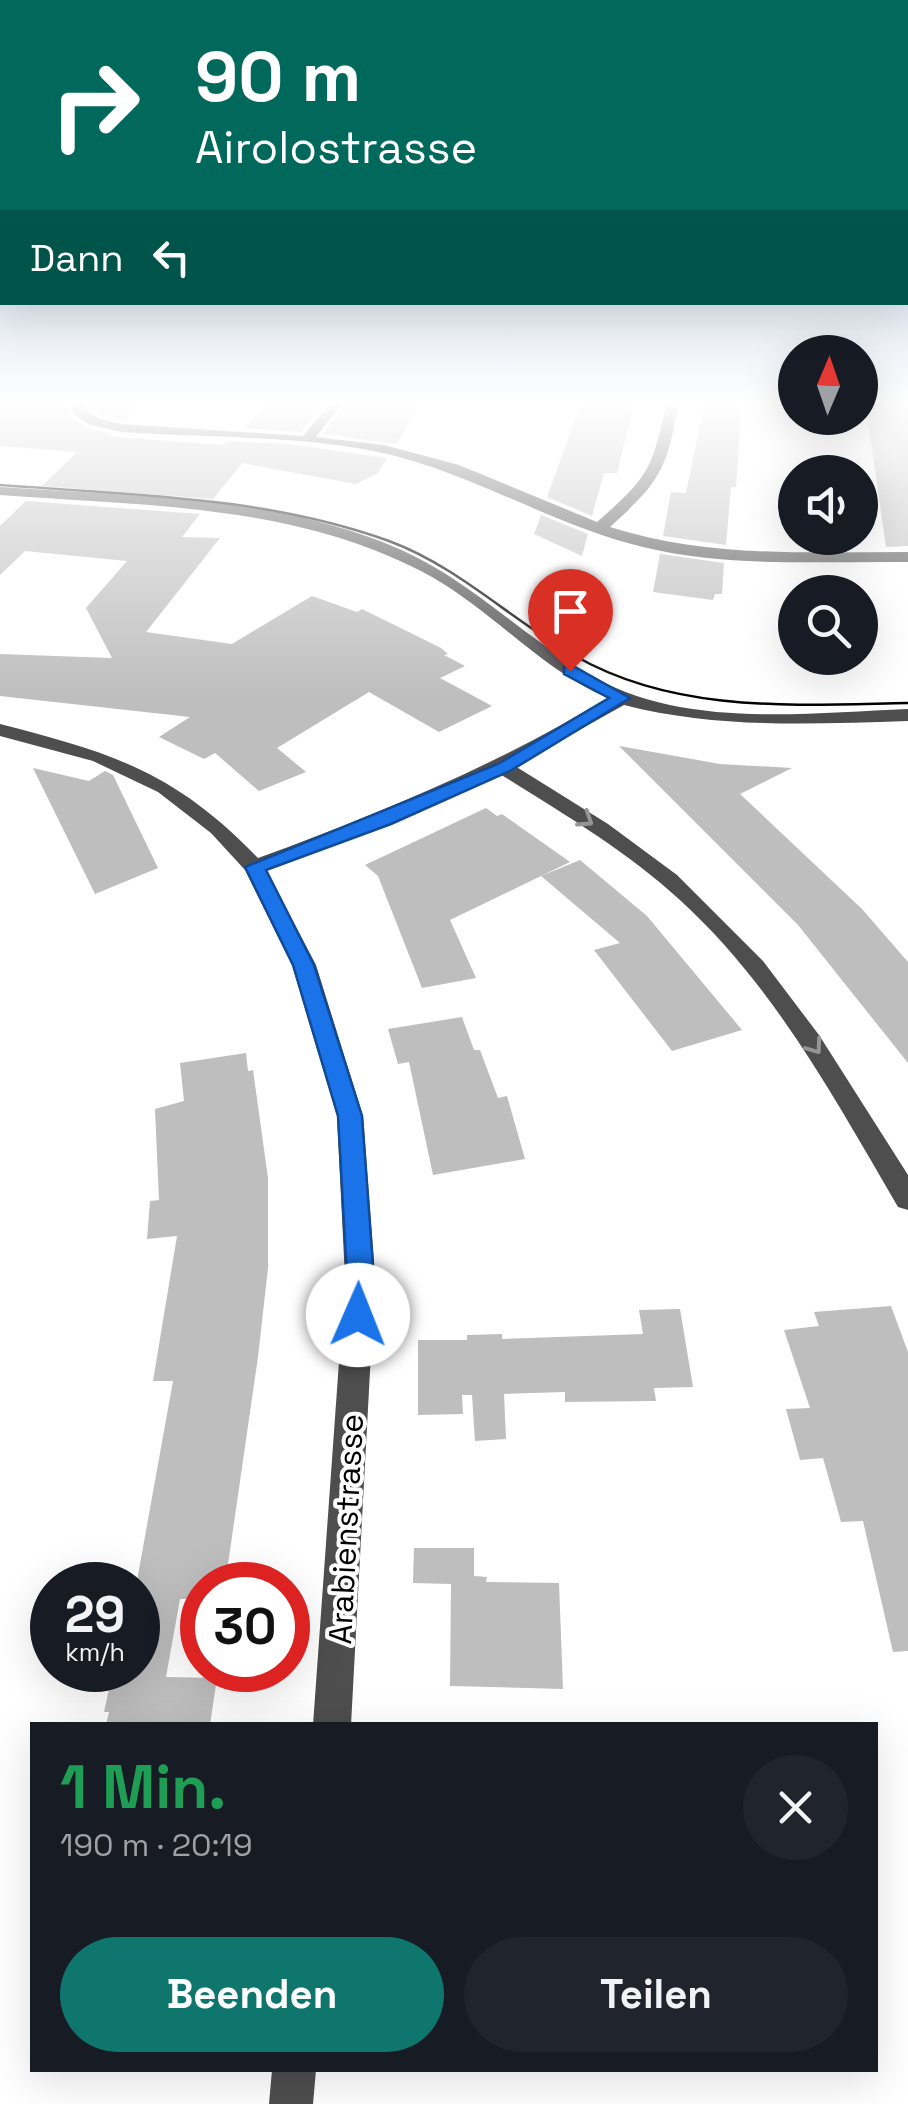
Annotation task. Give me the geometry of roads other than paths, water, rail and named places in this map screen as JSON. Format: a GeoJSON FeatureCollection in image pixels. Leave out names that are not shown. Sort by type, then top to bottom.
{"type":"FeatureCollection","features":[{"type":"Feature","properties":{"kind":"street"},"geometry":{"type":"LineString","coordinates":[[92,498],[236,511],[340,532],[404,558],[462,589],[544,655],[595,687],[622,698],[736,717],[908,716]]}},
{"type":"Feature","properties":{"kind":"street"},"geometry":{"type":"LineString","coordinates":[[525,498],[644,543],[727,554],[908,557]]}},
{"type":"Feature","properties":{"kind":"street"},"geometry":{"type":"LineString","coordinates":[[599,528],[633,498]]}},
{"type":"Feature","properties":{"kind":"street"},"geometry":{"type":"LineString","coordinates":[[254,867],[384,820],[504,768],[622,698]]}},
{"type":"Feature","properties":{"kind":"street","name":"Arabienstrasse"},"geometry":{"type":"LineString","coordinates":[[0,730],[100,757],[165,788],[218,829],[254,867],[304,965],[350,1116],[360,1278],[332,1722]]}},
{"type":"Feature","properties":{"kind":"street"},"geometry":{"type":"LineString","coordinates":[[504,768],[636,854],[691,898],[757,968],[826,1062],[908,1200]]}},
{"type":"Feature","properties":{"kind":"street"},"geometry":{"type":"LineString","coordinates":[[291,2104],[294,2072]]}},
{"type":"Feature","properties":{"kind":"tram line"},"geometry":{"type":"LineString","coordinates":[[179,498],[294,515],[389,541],[462,579],[575,656],[654,688],[737,702],[908,703]]}}]}
